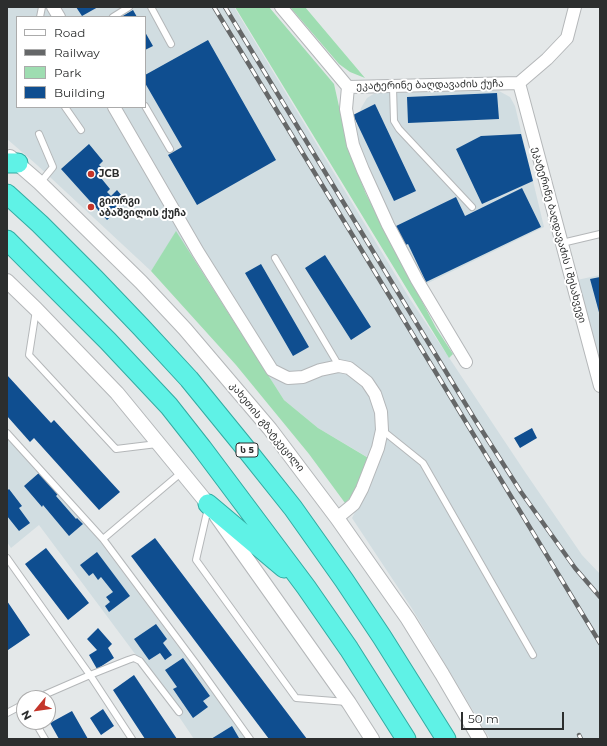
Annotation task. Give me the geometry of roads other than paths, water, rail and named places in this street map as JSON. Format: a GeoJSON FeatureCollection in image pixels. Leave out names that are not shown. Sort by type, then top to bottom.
{"type":"FeatureCollection","features":[{"type":"Feature","properties":{"kind":"highway","name":"ს 5"},"geometry":{"type":"LineString","coordinates":[[7,194],[95,278],[141,327],[189,379],[246,449],[293,508],[344,580],[382,637],[446,739]]}},
{"type":"Feature","properties":{"kind":"highway"},"geometry":{"type":"LineString","coordinates":[[7,240],[108,341],[169,406],[237,493],[306,587],[349,649],[406,739]]}},
{"type":"Feature","properties":{"kind":"highway"},"geometry":{"type":"LineString","coordinates":[[208,504],[306,587]]}},
{"type":"Feature","properties":{"kind":"street"},"geometry":{"type":"LineString","coordinates":[[53,7],[58,16]]}},
{"type":"Feature","properties":{"kind":"street","name":"ეკატერინე ბაღდავაძის ქუჩა"},"geometry":{"type":"LineString","coordinates":[[282,7],[338,73],[348,88],[519,83]]}},
{"type":"Feature","properties":{"kind":"street"},"geometry":{"type":"LineString","coordinates":[[519,83],[547,59],[567,38],[575,7]]}},
{"type":"Feature","properties":{"kind":"street","name":"ეკატერინე ბაღდავაძის I შესახვევი"},"geometry":{"type":"LineString","coordinates":[[519,83],[600,386]]}},
{"type":"Feature","properties":{"kind":"street"},"geometry":{"type":"LineString","coordinates":[[348,88],[346,108],[353,145],[363,170],[388,225],[417,280],[466,362]]}},
{"type":"Feature","properties":{"kind":"street"},"geometry":{"type":"LineString","coordinates":[[115,108],[198,252],[272,370],[288,378],[303,377],[320,370],[339,366],[349,368],[367,382],[375,394],[381,412],[382,430],[378,448],[362,489],[354,504],[337,518]]}},
{"type":"Feature","properties":{"kind":"street","name":"კახეთის გზატკეცილი"},"geometry":{"type":"LineString","coordinates":[[11,160],[40,182],[141,282],[185,329],[270,429],[337,518],[408,620],[480,739]]}},
{"type":"Feature","properties":{"kind":"street"},"geometry":{"type":"LineString","coordinates":[[7,280],[117,393],[208,504],[349,702],[372,739]]}},
{"type":"Feature","properties":{"kind":"lane"},"geometry":{"type":"LineString","coordinates":[[115,16],[129,7]]}},
{"type":"Feature","properties":{"kind":"lane"},"geometry":{"type":"LineString","coordinates":[[150,7],[172,44]]}},
{"type":"Feature","properties":{"kind":"lane"},"geometry":{"type":"LineString","coordinates":[[393,87],[394,121],[399,129],[472,207]]}},
{"type":"Feature","properties":{"kind":"lane"},"geometry":{"type":"LineString","coordinates":[[66,108],[81,130]]}},
{"type":"Feature","properties":{"kind":"lane"},"geometry":{"type":"LineString","coordinates":[[146,108],[170,149]]}},
{"type":"Feature","properties":{"kind":"lane"},"geometry":{"type":"LineString","coordinates":[[39,134],[53,167],[40,182]]}},
{"type":"Feature","properties":{"kind":"lane"},"geometry":{"type":"LineString","coordinates":[[562,244],[600,234]]}},
{"type":"Feature","properties":{"kind":"lane"},"geometry":{"type":"LineString","coordinates":[[275,258],[339,366]]}},
{"type":"Feature","properties":{"kind":"lane"},"geometry":{"type":"LineString","coordinates":[[36,309],[29,355],[116,449],[158,444]]}},
{"type":"Feature","properties":{"kind":"lane"},"geometry":{"type":"LineString","coordinates":[[382,430],[423,463],[533,654]]}},
{"type":"Feature","properties":{"kind":"lane"},"geometry":{"type":"LineString","coordinates":[[7,434],[103,539],[250,739]]}},
{"type":"Feature","properties":{"kind":"lane"},"geometry":{"type":"LineString","coordinates":[[103,539],[182,472]]}},
{"type":"Feature","properties":{"kind":"lane"},"geometry":{"type":"LineString","coordinates":[[208,504],[196,560],[296,698],[349,702]]}},
{"type":"Feature","properties":{"kind":"lane"},"geometry":{"type":"LineString","coordinates":[[7,558],[90,675],[132,739]]}},
{"type":"Feature","properties":{"kind":"lane"},"geometry":{"type":"LineString","coordinates":[[55,690],[134,658],[140,661],[179,712]]}},
{"type":"Feature","properties":{"kind":"lane"},"geometry":{"type":"LineString","coordinates":[[7,713],[16,708]]}},
{"type":"Feature","properties":{"kind":"lane"},"geometry":{"type":"LineString","coordinates":[[39,730],[44,739]]}},
{"type":"Feature","properties":{"kind":"railway"},"geometry":{"type":"LineString","coordinates":[[214,7],[600,643]]}},
{"type":"Feature","properties":{"kind":"railway"},"geometry":{"type":"LineString","coordinates":[[225,7],[474,418],[521,492],[575,568],[600,597]]}},
{"type":"Feature","properties":{"kind":"railway"},"geometry":{"type":"LineString","coordinates":[[579,735],[581,739]]}},
{"type":"Feature","properties":{"kind":"place","name":"JCB"},"geometry":{"type":"Point","coordinates":[91,174]}},
{"type":"Feature","properties":{"kind":"place","name":"გიორგი აბაშვილის ქუჩა"},"geometry":{"type":"Point","coordinates":[91,207]}}]}
